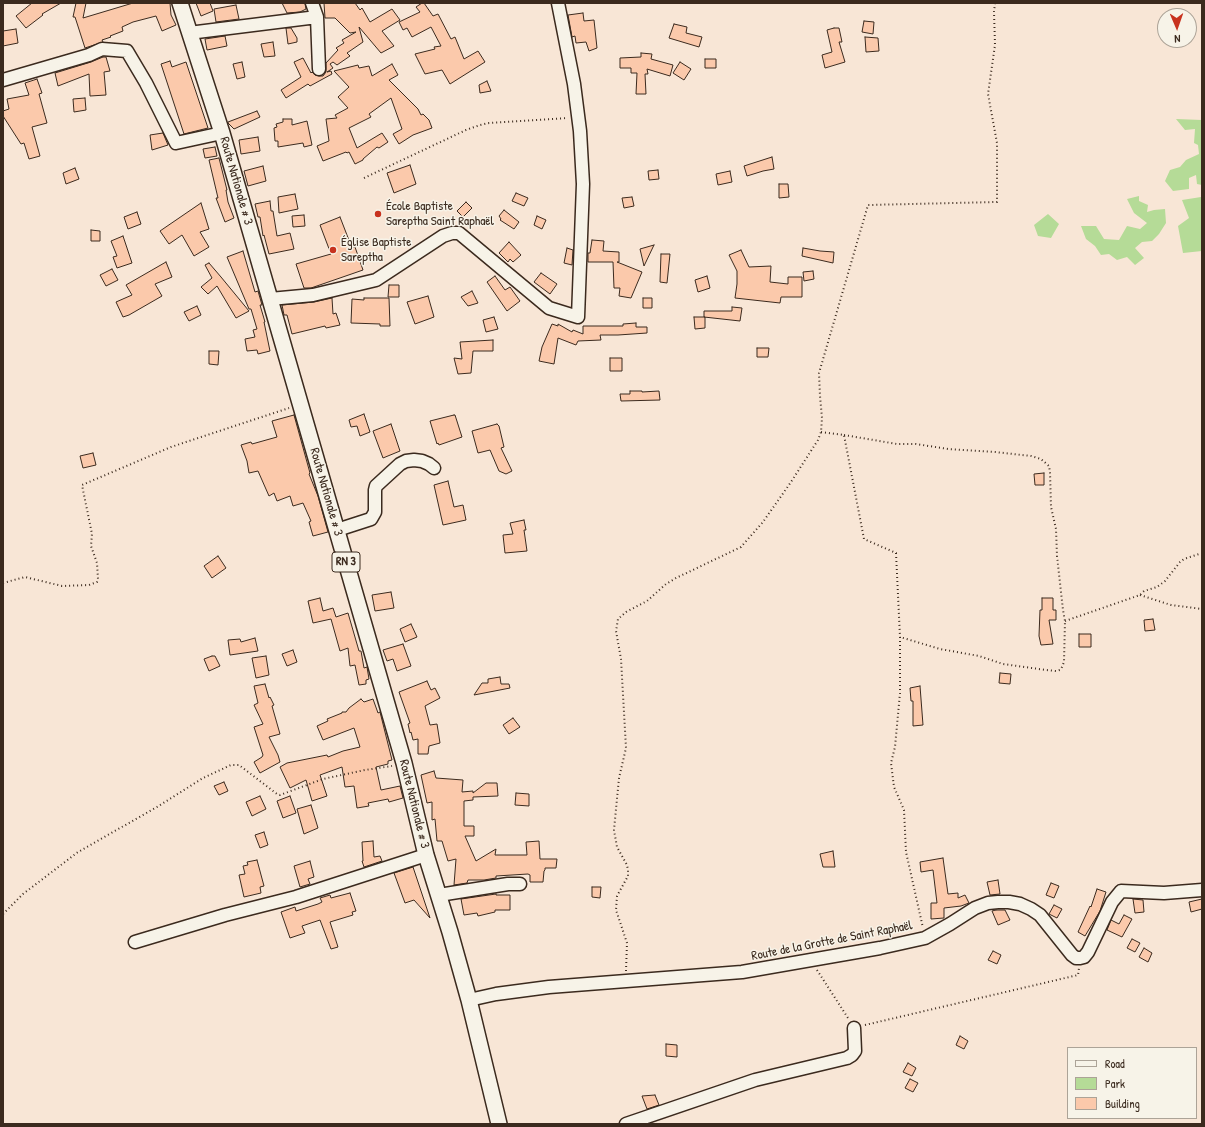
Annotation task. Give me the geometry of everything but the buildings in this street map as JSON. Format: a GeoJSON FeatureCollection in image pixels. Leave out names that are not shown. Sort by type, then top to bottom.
{"type":"FeatureCollection","features":[{"type":"Feature","properties":{"kind":"main road","name":"Route Nationale # 3"},"geometry":{"type":"LineString","coordinates":[[180,3],[222,133],[404,763],[426,856],[470,1000],[499,1124]]}},
{"type":"Feature","properties":{"kind":"street"},"geometry":{"type":"LineString","coordinates":[[312,3],[317,17],[319,68]]}},
{"type":"Feature","properties":{"kind":"street"},"geometry":{"type":"LineString","coordinates":[[270,299],[313,295],[376,280],[443,236],[452,233],[459,233],[549,308],[578,317],[583,184],[579,117],[558,3]]}},
{"type":"Feature","properties":{"kind":"street"},"geometry":{"type":"LineString","coordinates":[[189,33],[317,17]]}},
{"type":"Feature","properties":{"kind":"street"},"geometry":{"type":"LineString","coordinates":[[3,80],[89,55],[102,49],[128,51],[176,143],[222,133]]}},
{"type":"Feature","properties":{"kind":"street"},"geometry":{"type":"LineString","coordinates":[[337,530],[368,521],[374,516],[376,486],[400,464],[406,461],[422,461],[434,468]]}},
{"type":"Feature","properties":{"kind":"street"},"geometry":{"type":"LineString","coordinates":[[135,942],[224,915],[296,897],[426,856]]}},
{"type":"Feature","properties":{"kind":"street"},"geometry":{"type":"LineString","coordinates":[[439,895],[508,884],[520,884]]}},
{"type":"Feature","properties":{"kind":"street"},"geometry":{"type":"LineString","coordinates":[[1080,958],[1084,957],[1088,952],[1112,902],[1121,891],[1164,893],[1202,890]]}},
{"type":"Feature","properties":{"kind":"street","name":"Route de la Grotte de Saint Raphaël"},"geometry":{"type":"LineString","coordinates":[[470,1000],[526,989],[742,972],[880,948],[925,938],[975,908],[988,903],[1010,902],[1020,904],[1040,915],[1072,955],[1076,958],[1080,958]]}},
{"type":"Feature","properties":{"kind":"street"},"geometry":{"type":"LineString","coordinates":[[626,1124],[755,1080],[847,1058],[855,1051],[854,1028]]}},
{"type":"Feature","properties":{"kind":"path"},"geometry":{"type":"LineString","coordinates":[[625,982],[627,943],[616,910],[617,896],[628,876],[628,870],[627,865],[617,847],[614,830],[619,778],[626,748],[621,659],[616,631],[618,619],[626,612],[647,601],[666,584],[676,578],[741,547],[763,522],[818,440],[821,432],[822,418],[819,373],[868,205],[997,202],[997,143],[988,94],[995,44],[995,3]]}},
{"type":"Feature","properties":{"kind":"path"},"geometry":{"type":"LineString","coordinates":[[364,178],[466,130],[480,125],[489,123],[579,117]]}},
{"type":"Feature","properties":{"kind":"path"},"geometry":{"type":"LineString","coordinates":[[3,583],[25,577],[62,586],[89,585],[97,582],[96,563],[91,546],[92,534],[82,485],[171,447],[230,426],[301,404]]}},
{"type":"Feature","properties":{"kind":"path"},"geometry":{"type":"LineString","coordinates":[[821,432],[897,444],[916,444],[948,449],[1030,456],[1041,459],[1049,466],[1051,506],[1056,529],[1057,556],[1065,622],[1064,662],[1060,670],[1056,671],[1003,664],[979,656],[940,649],[900,637]]}},
{"type":"Feature","properties":{"kind":"path"},"geometry":{"type":"LineString","coordinates":[[844,435],[864,539],[896,553],[900,637],[900,693],[895,747],[891,763],[894,787],[904,810],[906,852],[925,938]]}},
{"type":"Feature","properties":{"kind":"path"},"geometry":{"type":"LineString","coordinates":[[1065,622],[1140,595],[1144,591],[1161,585],[1180,562],[1202,553]]}},
{"type":"Feature","properties":{"kind":"path"},"geometry":{"type":"LineString","coordinates":[[1140,595],[1171,605],[1202,609]]}},
{"type":"Feature","properties":{"kind":"path"},"geometry":{"type":"LineString","coordinates":[[3,914],[23,894],[78,852],[150,811],[203,778],[232,765],[239,765],[276,794],[280,795],[323,779],[404,763]]}},
{"type":"Feature","properties":{"kind":"path"},"geometry":{"type":"LineString","coordinates":[[811,960],[854,1028],[1078,975],[1080,958]]}},
{"type":"Feature","properties":{"kind":"green space"},"geometry":{"type":"Polygon","coordinates":[[[1176,119],[1202,120],[1202,185],[1197,184],[1196,175],[1189,178],[1189,189],[1173,191],[1165,181],[1170,170],[1180,167],[1186,160],[1199,154],[1198,145],[1194,143],[1195,129],[1185,130],[1176,119]]]}},
{"type":"Feature","properties":{"kind":"green space"},"geometry":{"type":"Polygon","coordinates":[[[1139,196],[1139,201],[1148,205],[1147,212],[1165,209],[1166,223],[1159,234],[1152,241],[1142,242],[1135,248],[1144,258],[1135,265],[1127,257],[1117,260],[1109,254],[1101,255],[1095,246],[1086,239],[1081,226],[1096,226],[1104,239],[1119,240],[1127,226],[1140,229],[1147,223],[1134,213],[1127,199],[1139,196]]]}},
{"type":"Feature","properties":{"kind":"green space"},"geometry":{"type":"Polygon","coordinates":[[[1201,197],[1202,251],[1183,253],[1178,226],[1189,218],[1182,200],[1201,197]]]}},
{"type":"Feature","properties":{"kind":"green space"},"geometry":{"type":"Polygon","coordinates":[[[1048,214],[1059,224],[1051,238],[1038,236],[1034,225],[1048,214]]]}},
{"type":"Feature","properties":{"kind":"place","name":"École Baptiste Sareptha Saint Raphaël"},"geometry":{"type":"Point","coordinates":[378,214]}},
{"type":"Feature","properties":{"kind":"place","name":"Église Baptiste Sareptha"},"geometry":{"type":"Point","coordinates":[333,250]}}]}
